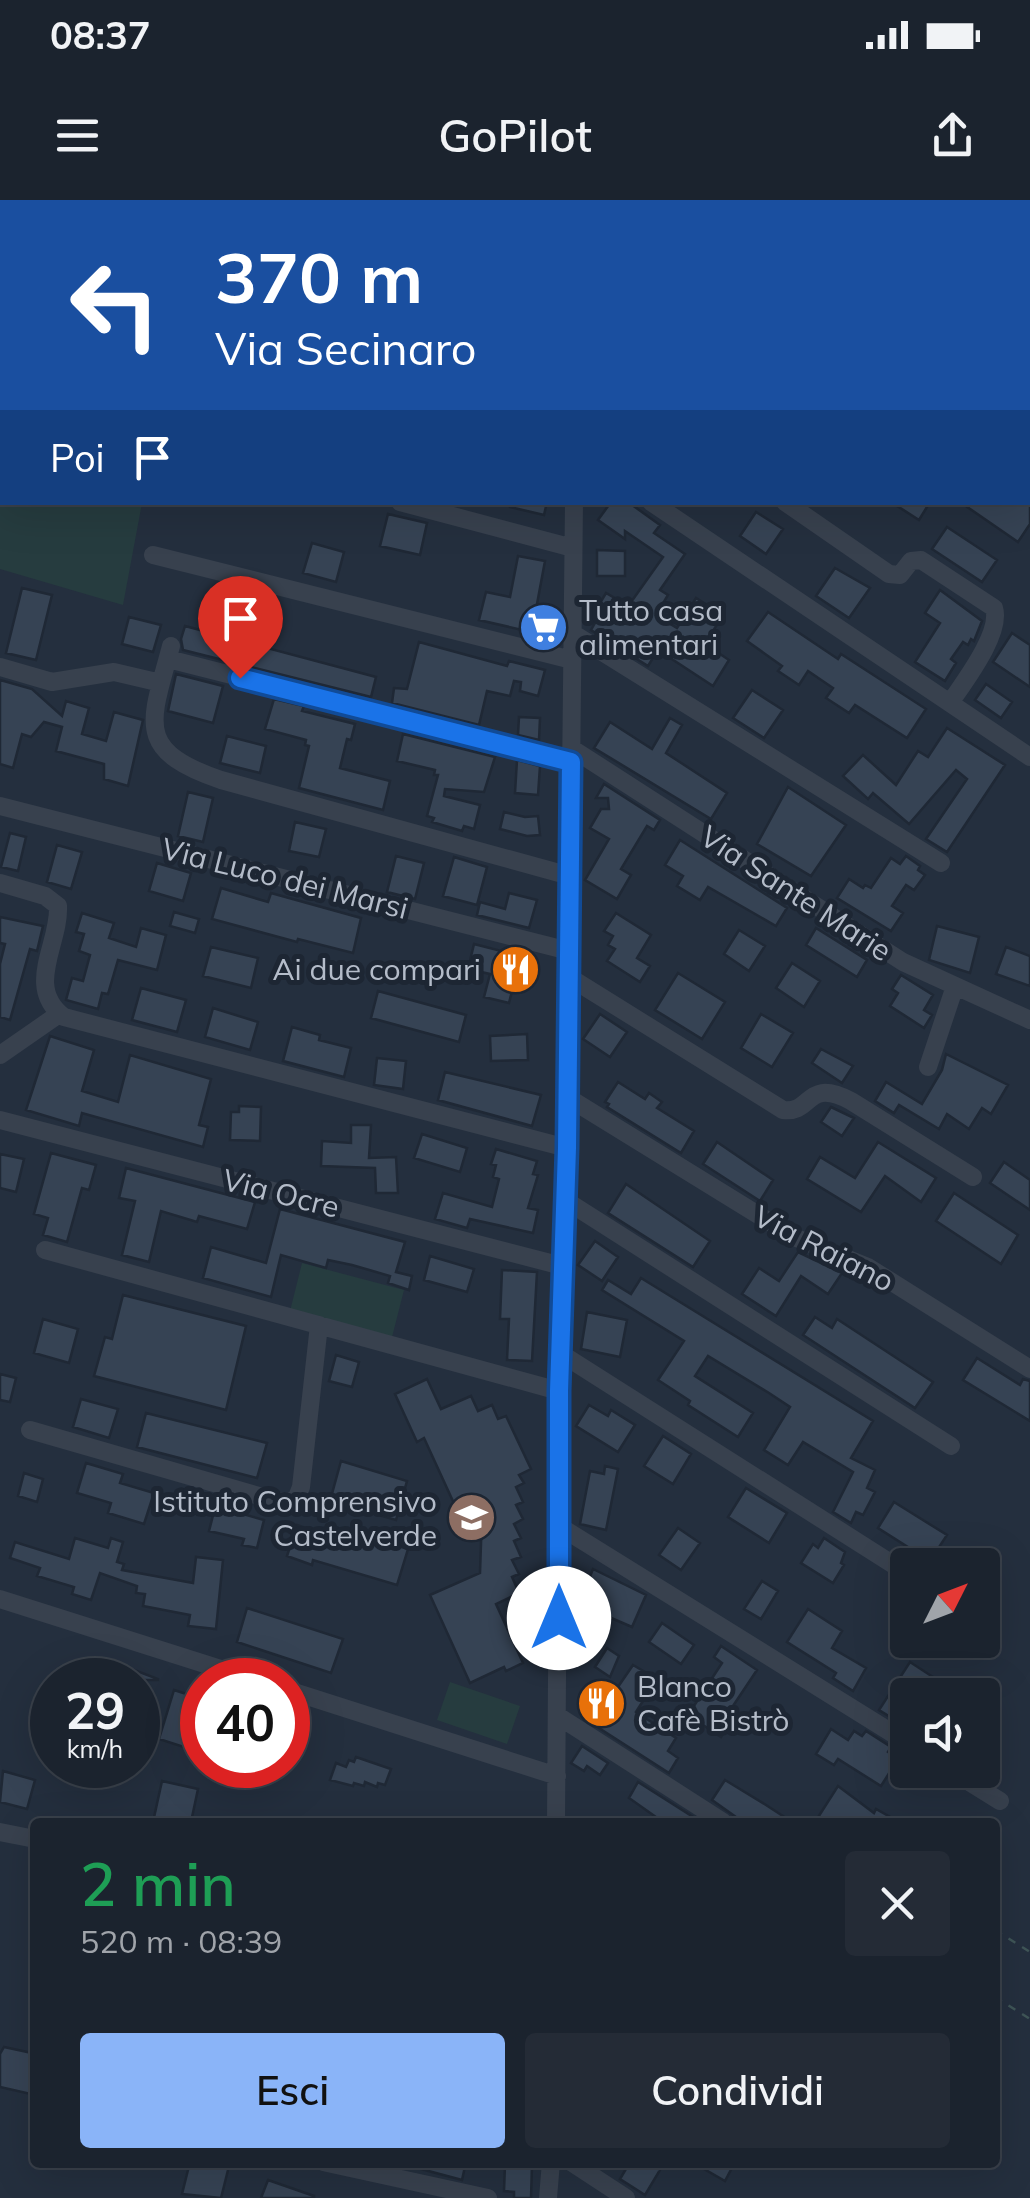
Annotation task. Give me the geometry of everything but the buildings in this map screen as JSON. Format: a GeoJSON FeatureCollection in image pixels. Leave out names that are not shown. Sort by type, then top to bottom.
{"type":"FeatureCollection","features":[{"type":"Feature","properties":{"kind":"street"},"geometry":{"type":"LineString","coordinates":[[411,505],[574,548]]}},
{"type":"Feature","properties":{"kind":"street"},"geometry":{"type":"LineString","coordinates":[[556,1818],[574,505]]}},
{"type":"Feature","properties":{"kind":"street"},"geometry":{"type":"LineString","coordinates":[[654,505],[1030,757]]}},
{"type":"Feature","properties":{"kind":"street"},"geometry":{"type":"LineString","coordinates":[[788,505],[889,574],[900,575],[912,561],[921,560],[994,608],[996,618],[985,646],[950,703]]}},
{"type":"Feature","properties":{"kind":"street"},"geometry":{"type":"LineString","coordinates":[[153,555],[572,660]]}},
{"type":"Feature","properties":{"kind":"street"},"geometry":{"type":"LineString","coordinates":[[572,632],[941,864]]}},
{"type":"Feature","properties":{"kind":"street","name":"Via Sante Marie"},"geometry":{"type":"LineString","coordinates":[[161,683],[170,653],[571,755],[903,962],[1030,1020]]}},
{"type":"Feature","properties":{"kind":"street"},"geometry":{"type":"LineString","coordinates":[[0,667],[52,682],[114,672],[161,683],[154,706],[154,728],[164,751],[184,766],[221,780],[570,876]]}},
{"type":"Feature","properties":{"kind":"street","name":"Via Luco dei Marsi"},"geometry":{"type":"LineString","coordinates":[[0,806],[570,950]]}},
{"type":"Feature","properties":{"kind":"street"},"geometry":{"type":"LineString","coordinates":[[0,884],[45,896],[58,906],[44,987],[59,1014],[567,1148]]}},
{"type":"Feature","properties":{"kind":"street"},"geometry":{"type":"LineString","coordinates":[[569,977],[783,1110],[794,1110],[819,1092],[830,1092],[973,1177]]}},
{"type":"Feature","properties":{"kind":"street"},"geometry":{"type":"LineString","coordinates":[[928,1068],[955,986]]}},
{"type":"Feature","properties":{"kind":"street"},"geometry":{"type":"LineString","coordinates":[[0,1055],[59,1014]]}},
{"type":"Feature","properties":{"kind":"street","name":"Via Raiano"},"geometry":{"type":"LineString","coordinates":[[567,1097],[794,1237],[868,1266],[1030,1368]]}},
{"type":"Feature","properties":{"kind":"street","name":"Via Ocre"},"geometry":{"type":"LineString","coordinates":[[0,1120],[562,1266]]}},
{"type":"Feature","properties":{"kind":"street"},"geometry":{"type":"LineString","coordinates":[[565,1200],[951,1446]]}},
{"type":"Feature","properties":{"kind":"street"},"geometry":{"type":"LineString","coordinates":[[45,1250],[559,1391]]}},
{"type":"Feature","properties":{"kind":"street"},"geometry":{"type":"LineString","coordinates":[[30,1430],[276,1501],[291,1502],[301,1487],[319,1325]]}},
{"type":"Feature","properties":{"kind":"street"},"geometry":{"type":"LineString","coordinates":[[560,1352],[890,1563]]}},
{"type":"Feature","properties":{"kind":"street"},"geometry":{"type":"LineString","coordinates":[[560,1526],[890,1732]]}},
{"type":"Feature","properties":{"kind":"street"},"geometry":{"type":"LineString","coordinates":[[0,1600],[185,1658]]}},
{"type":"Feature","properties":{"kind":"street"},"geometry":{"type":"LineString","coordinates":[[310,1697],[557,1776]]}},
{"type":"Feature","properties":{"kind":"street"},"geometry":{"type":"LineString","coordinates":[[558,1716],[717,1818]]}},
{"type":"Feature","properties":{"kind":"street"},"geometry":{"type":"LineString","coordinates":[[979,1788],[1000,1801]]}},
{"type":"Feature","properties":{"kind":"street"},"geometry":{"type":"LineString","coordinates":[[0,1832],[30,1839]]}},
{"type":"Feature","properties":{"kind":"street"},"geometry":{"type":"LineString","coordinates":[[350,2168],[488,2198]]}},
{"type":"Feature","properties":{"kind":"street"},"geometry":{"type":"LineString","coordinates":[[548,2198],[551,2168]]}},
{"type":"Feature","properties":{"kind":"street"},"geometry":{"type":"LineString","coordinates":[[580,2168],[626,2198]]}},
{"type":"Feature","properties":{"kind":"path"},"geometry":{"type":"LineString","coordinates":[[1000,1933],[1030,1952]]}},
{"type":"Feature","properties":{"kind":"path"},"geometry":{"type":"LineString","coordinates":[[1000,2001],[1030,2019]]}},
{"type":"Feature","properties":{"kind":"green space"},"geometry":{"type":"Polygon","coordinates":[[[0,505],[142,505],[123,605],[0,569],[0,505]]]}},
{"type":"Feature","properties":{"kind":"green space"},"geometry":{"type":"Polygon","coordinates":[[[302,1263],[404,1290],[392,1337],[290,1311],[302,1263]]]}},
{"type":"Feature","properties":{"kind":"green space"},"geometry":{"type":"Polygon","coordinates":[[[450,1682],[520,1706],[507,1744],[437,1720],[450,1682]]]}},
{"type":"Feature","properties":{"kind":"place","name":"Tutto casa alimentari"},"geometry":{"type":"Point","coordinates":[544,627]}},
{"type":"Feature","properties":{"kind":"place","name":"Ai due compari"},"geometry":{"type":"Point","coordinates":[516,969]}},
{"type":"Feature","properties":{"kind":"place","name":"Istituto Comprensivo Castelverde"},"geometry":{"type":"Point","coordinates":[472,1518]}},
{"type":"Feature","properties":{"kind":"place","name":"Blanco Cafè Bistrò"},"geometry":{"type":"Point","coordinates":[602,1703]}},
{"type":"Feature","properties":{"kind":"route"},"geometry":{"type":"LineString","coordinates":[[240,678],[571,762],[567,1148],[559,1391],[559,1618]]}}]}
